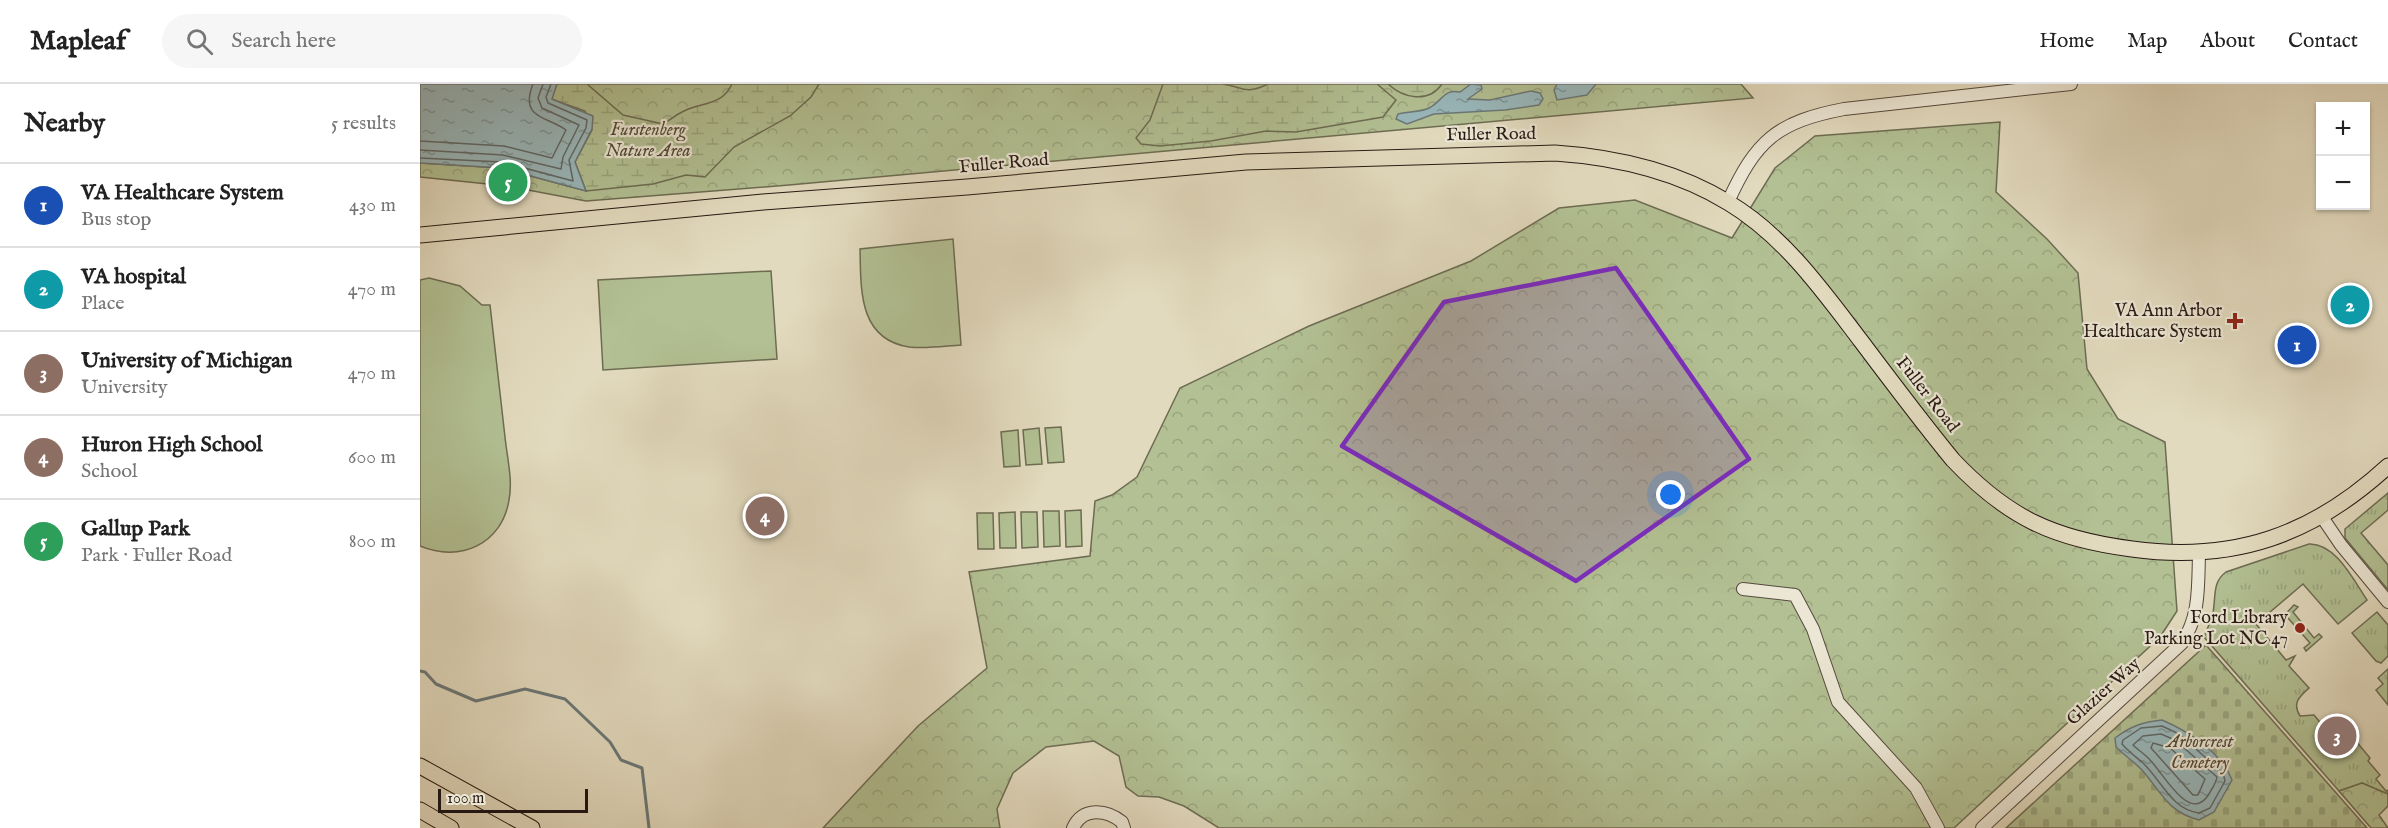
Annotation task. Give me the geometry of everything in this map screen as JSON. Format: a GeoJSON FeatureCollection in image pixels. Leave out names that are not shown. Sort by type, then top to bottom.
{"type":"FeatureCollection","features":[{"type":"Feature","properties":{"kind":"main road","name":"Fuller Road"},"geometry":{"type":"LineString","coordinates":[[420,235],[762,202],[967,188],[1246,162],[1450,154],[1555,153],[1600,156],[1678,179],[1728,202],[1775,239],[1809,274],[1953,460],[1976,484],[2002,505],[2038,526],[2079,541],[2140,550],[2199,554],[2258,543],[2322,517],[2388,466]]}},
{"type":"Feature","properties":{"kind":"main road"},"geometry":{"type":"LineString","coordinates":[[420,766],[532,828]]}},
{"type":"Feature","properties":{"kind":"main road"},"geometry":{"type":"LineString","coordinates":[[420,810],[451,828]]}},
{"type":"Feature","properties":{"kind":"street"},"geometry":{"type":"LineString","coordinates":[[1728,202],[1741,175],[1760,147],[1786,126],[1809,116],[1844,109],[2071,84]]}},
{"type":"Feature","properties":{"kind":"street"},"geometry":{"type":"LineString","coordinates":[[2322,517],[2341,545],[2388,602]]}},
{"type":"Feature","properties":{"kind":"street","name":"Glazier Way"},"geometry":{"type":"LineString","coordinates":[[1982,828],[2182,643],[2192,628],[2196,610],[2199,554]]}},
{"type":"Feature","properties":{"kind":"street"},"geometry":{"type":"LineString","coordinates":[[1743,589],[1795,595],[1813,629],[1838,702],[1916,788],[1938,828]]}},
{"type":"Feature","properties":{"kind":"street"},"geometry":{"type":"LineString","coordinates":[[1073,828],[1082,817],[1092,812],[1105,812],[1122,822],[1125,828]]}},
{"type":"Feature","properties":{"kind":"highlighted area"},"geometry":{"type":"Polygon","coordinates":[[[1616,268],[1749,459],[1576,581],[1342,446],[1444,302],[1616,268]]]}},
{"type":"Feature","properties":{"kind":"green space","name":"Furstenberg Nature Area"},"geometry":{"type":"Polygon","coordinates":[[[557,84],[1741,84],[1753,98],[789,185],[586,201],[507,186],[420,177],[420,163],[501,168],[586,191],[557,84]]]}},
{"type":"Feature","properties":{"kind":"green space"},"geometry":{"type":"Polygon","coordinates":[[[557,84],[587,84],[623,115],[663,124],[684,111],[717,100],[728,91],[732,84],[819,84],[811,97],[790,116],[734,147],[705,177],[686,175],[653,184],[586,191],[575,162],[592,130],[585,111],[551,99],[557,84]]]}},
{"type":"Feature","properties":{"kind":"green space"},"geometry":{"type":"Polygon","coordinates":[[[1163,84],[1222,84],[1248,90],[1268,84],[1377,84],[1396,100],[1383,117],[1296,132],[1266,131],[1211,141],[1160,146],[1141,144],[1136,138],[1150,120],[1163,84]]]}},
{"type":"Feature","properties":{"kind":"green space"},"geometry":{"type":"Polygon","coordinates":[[[1388,84],[1442,84],[1430,94],[1415,97],[1401,93],[1388,84]]]}},
{"type":"Feature","properties":{"kind":"green space"},"geometry":{"type":"Polygon","coordinates":[[[2000,122],[1996,192],[2047,239],[2078,273],[2087,369],[2118,419],[2165,442],[2177,611],[2160,637],[1954,828],[1219,828],[1184,806],[1159,797],[1138,796],[1126,787],[1119,756],[1094,741],[1046,747],[1013,773],[997,809],[1000,828],[823,828],[918,726],[987,668],[969,572],[1090,556],[1095,501],[1112,495],[1137,477],[1180,388],[1309,326],[1471,261],[1559,208],[1635,200],[1732,238],[1775,168],[1815,136],[2000,122]]]}},
{"type":"Feature","properties":{"kind":"green space"},"geometry":{"type":"Polygon","coordinates":[[[953,239],[961,345],[909,347],[892,342],[880,334],[871,323],[862,295],[860,249],[953,239]]]}},
{"type":"Feature","properties":{"kind":"green space"},"geometry":{"type":"Polygon","coordinates":[[[771,271],[777,359],[603,370],[598,280],[771,271]]]}},
{"type":"Feature","properties":{"kind":"green space"},"geometry":{"type":"Polygon","coordinates":[[[429,278],[460,286],[482,305],[490,305],[510,492],[505,515],[498,528],[477,546],[464,551],[435,551],[420,546],[420,280],[429,278]]]}},
{"type":"Feature","properties":{"kind":"green space"},"geometry":{"type":"Polygon","coordinates":[[[1061,427],[1064,462],[1048,463],[1045,428],[1061,427]]]}},
{"type":"Feature","properties":{"kind":"green space"},"geometry":{"type":"Polygon","coordinates":[[[1039,428],[1042,464],[1026,465],[1023,430],[1039,428]]]}},
{"type":"Feature","properties":{"kind":"green space"},"geometry":{"type":"Polygon","coordinates":[[[1018,430],[1020,466],[1004,467],[1001,432],[1018,430]]]}},
{"type":"Feature","properties":{"kind":"green space"},"geometry":{"type":"Polygon","coordinates":[[[2388,493],[2388,510],[2361,533],[2388,565],[2388,590],[2345,538],[2345,529],[2388,493]]]}},
{"type":"Feature","properties":{"kind":"green space"},"geometry":{"type":"Polygon","coordinates":[[[1081,510],[1082,546],[1066,547],[1065,511],[1081,510]]]}},
{"type":"Feature","properties":{"kind":"green space"},"geometry":{"type":"Polygon","coordinates":[[[1043,511],[1059,511],[1060,546],[1044,547],[1043,511]]]}},
{"type":"Feature","properties":{"kind":"green space"},"geometry":{"type":"Polygon","coordinates":[[[1015,512],[1016,548],[1000,548],[999,513],[1015,512]]]}},
{"type":"Feature","properties":{"kind":"green space"},"geometry":{"type":"Polygon","coordinates":[[[1021,512],[1037,512],[1038,547],[1022,548],[1021,512]]]}},
{"type":"Feature","properties":{"kind":"green space"},"geometry":{"type":"Polygon","coordinates":[[[977,513],[993,513],[994,549],[978,549],[977,513]]]}},
{"type":"Feature","properties":{"kind":"green space"},"geometry":{"type":"Polygon","coordinates":[[[2309,544],[2319,545],[2336,556],[2367,600],[2338,624],[2303,584],[2256,624],[2286,660],[2295,656],[2289,666],[2309,688],[2302,694],[2297,704],[2300,716],[2314,715],[2323,726],[2341,723],[2370,758],[2368,761],[2380,775],[2376,779],[2386,791],[2388,790],[2388,794],[2362,783],[2339,791],[2204,637],[2213,613],[2218,580],[2226,572],[2309,544]]]}},
{"type":"Feature","properties":{"kind":"green space"},"geometry":{"type":"Polygon","coordinates":[[[2294,605],[2298,607],[2293,612],[2314,638],[2319,634],[2322,637],[2306,651],[2304,648],[2310,643],[2287,617],[2280,620],[2294,605]]]}},
{"type":"Feature","properties":{"kind":"green space"},"geometry":{"type":"Polygon","coordinates":[[[2377,612],[2388,625],[2388,656],[2381,663],[2376,661],[2352,633],[2377,612]]]}},
{"type":"Feature","properties":{"kind":"green space","name":"Arborcrest Cemetery"},"geometry":{"type":"Polygon","coordinates":[[[2206,645],[2367,828],[2006,828],[2206,645]]]}},
{"type":"Feature","properties":{"kind":"green space"},"geometry":{"type":"Polygon","coordinates":[[[2388,669],[2388,705],[2376,690],[2383,684],[2378,678],[2388,669]]]}},
{"type":"Feature","properties":{"kind":"green space"},"geometry":{"type":"Polygon","coordinates":[[[2362,783],[2388,794],[2388,806],[2379,815],[2388,828],[2371,828],[2339,791],[2362,783]]]}},
{"type":"Feature","properties":{"kind":"water"},"geometry":{"type":"Polygon","coordinates":[[[420,84],[557,84],[552,99],[593,116],[592,129],[575,162],[586,191],[501,168],[420,163],[420,84]]]}},
{"type":"Feature","properties":{"kind":"water"},"geometry":{"type":"Polygon","coordinates":[[[1471,84],[1481,85],[1482,89],[1468,99],[1490,100],[1531,91],[1540,93],[1543,99],[1539,105],[1505,110],[1434,114],[1407,124],[1396,119],[1398,114],[1427,109],[1447,93],[1460,92],[1471,84]]]}},
{"type":"Feature","properties":{"kind":"water"},"geometry":{"type":"Polygon","coordinates":[[[1557,84],[1596,84],[1587,95],[1557,100],[1554,90],[1557,84]]]}},
{"type":"Feature","properties":{"kind":"water"},"geometry":{"type":"Polygon","coordinates":[[[2162,720],[2203,744],[2220,761],[2232,780],[2214,812],[2199,820],[2179,812],[2172,806],[2141,769],[2116,747],[2115,738],[2126,730],[2143,723],[2162,720]]]}},
{"type":"Feature","properties":{"kind":"waterway"},"geometry":{"type":"LineString","coordinates":[[420,671],[425,672],[436,684],[476,701],[525,689],[565,699],[610,742],[621,760],[642,768],[649,828]]}},
{"type":"Feature","properties":{"kind":"place","name":"Gallup Park"},"geometry":{"type":"Point","coordinates":[508,182]}},
{"type":"Feature","properties":{"kind":"place","name":"VA hospital"},"geometry":{"type":"Point","coordinates":[2350,305]}},
{"type":"Feature","properties":{"kind":"place","name":"VA Ann Arbor Healthcare System"},"geometry":{"type":"Point","coordinates":[2235,321]}},
{"type":"Feature","properties":{"kind":"place","name":"VA Healthcare System"},"geometry":{"type":"Point","coordinates":[2297,345]}},
{"type":"Feature","properties":{"kind":"place","name":"Huron High School"},"geometry":{"type":"Point","coordinates":[765,516]}},
{"type":"Feature","properties":{"kind":"place","name":"Ford Library Parking Lot NC 47"},"geometry":{"type":"Point","coordinates":[2300,628]}},
{"type":"Feature","properties":{"kind":"place","name":"University of Michigan"},"geometry":{"type":"Point","coordinates":[2337,736]}}]}
